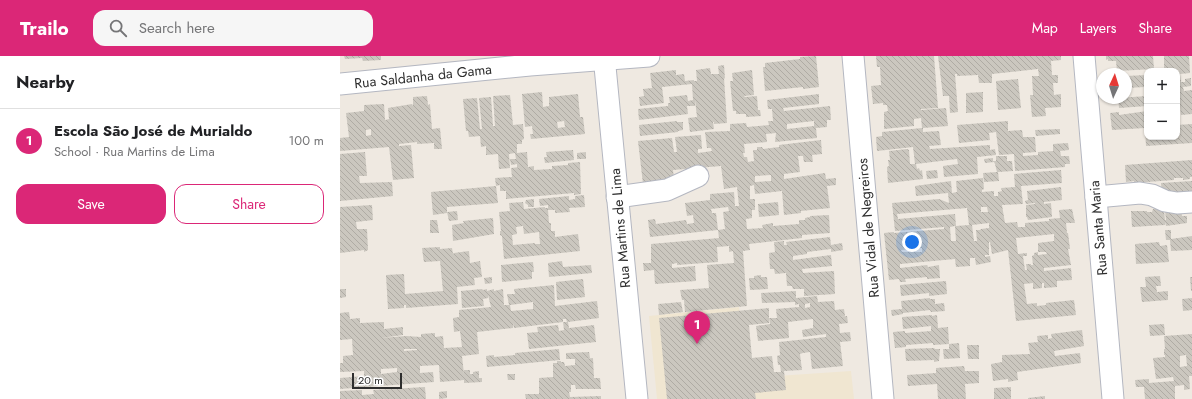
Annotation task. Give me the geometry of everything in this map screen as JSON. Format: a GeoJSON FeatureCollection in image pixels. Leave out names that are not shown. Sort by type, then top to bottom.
{"type":"FeatureCollection","features":[{"type":"Feature","properties":{"kind":"street","name":"Rua Saldanha da Gama"},"geometry":{"type":"LineString","coordinates":[[340,84],[604,58],[649,56]]}},
{"type":"Feature","properties":{"kind":"street","name":"Rua Vidal de Negreiros"},"geometry":{"type":"LineString","coordinates":[[853,56],[883,399]]}},
{"type":"Feature","properties":{"kind":"street","name":"Rua Santa Maria"},"geometry":{"type":"LineString","coordinates":[[1084,56],[1113,399]]}},
{"type":"Feature","properties":{"kind":"street","name":"Rua Martins de Lima"},"geometry":{"type":"LineString","coordinates":[[604,58],[637,399]]}},
{"type":"Feature","properties":{"kind":"street"},"geometry":{"type":"LineString","coordinates":[[617,197],[666,190],[698,176]]}},
{"type":"Feature","properties":{"kind":"street"},"geometry":{"type":"LineString","coordinates":[[1096,197],[1140,193],[1152,195],[1165,201],[1177,203],[1192,202]]}},
{"type":"Feature","properties":{"kind":"shaded area"},"geometry":{"type":"Polygon","coordinates":[[[739,307],[747,378],[851,371],[854,399],[657,399],[649,316],[739,307]]]}},
{"type":"Feature","properties":{"kind":"building"},"geometry":{"type":"Polygon","coordinates":[[[344,56],[381,56],[381,60],[363,61],[362,58],[345,59],[344,56]]]}},
{"type":"Feature","properties":{"kind":"building"},"geometry":{"type":"Polygon","coordinates":[[[816,56],[819,87],[765,91],[763,67],[765,67],[765,63],[816,56]]]}},
{"type":"Feature","properties":{"kind":"building"},"geometry":{"type":"Polygon","coordinates":[[[876,56],[934,56],[938,108],[921,110],[946,108],[948,126],[923,128],[923,132],[939,131],[941,145],[929,146],[930,149],[990,145],[990,150],[995,149],[996,155],[977,157],[978,174],[944,177],[943,166],[958,164],[957,159],[916,164],[917,169],[919,168],[920,171],[922,170],[923,179],[888,183],[887,167],[889,166],[888,160],[890,160],[889,151],[909,150],[910,164],[915,164],[913,147],[877,151],[876,137],[882,136],[882,132],[922,128],[921,118],[914,119],[914,126],[884,129],[884,112],[888,111],[887,105],[883,105],[883,103],[873,104],[871,86],[881,85],[880,67],[877,67],[876,56]]]}},
{"type":"Feature","properties":{"kind":"building"},"geometry":{"type":"Polygon","coordinates":[[[938,56],[1061,56],[1061,60],[1051,61],[1052,75],[1058,75],[1058,83],[1053,83],[1054,95],[1061,94],[1061,107],[1045,108],[1046,116],[1032,117],[1030,95],[1033,95],[1032,76],[1039,76],[1038,69],[992,74],[992,83],[979,83],[978,75],[957,76],[957,74],[955,74],[958,112],[950,113],[949,96],[943,96],[938,56]]]}},
{"type":"Feature","properties":{"kind":"building"},"geometry":{"type":"Polygon","coordinates":[[[1106,56],[1153,56],[1154,68],[1132,70],[1132,68],[1117,68],[1116,61],[1106,60],[1106,56]]]}},
{"type":"Feature","properties":{"kind":"building"},"geometry":{"type":"Polygon","coordinates":[[[1164,56],[1189,56],[1190,73],[1180,74],[1180,68],[1164,68],[1164,56]]]}},
{"type":"Feature","properties":{"kind":"building"},"geometry":{"type":"Polygon","coordinates":[[[724,65],[727,123],[714,124],[713,122],[714,129],[690,132],[688,118],[697,117],[695,100],[695,106],[687,106],[688,114],[639,120],[638,109],[668,106],[668,103],[670,103],[669,97],[687,95],[688,101],[693,100],[692,84],[662,87],[664,103],[640,106],[639,97],[644,96],[643,89],[652,88],[650,73],[676,70],[676,75],[684,74],[685,81],[697,81],[696,70],[710,68],[711,74],[719,74],[718,66],[724,65]]]}},
{"type":"Feature","properties":{"kind":"building"},"geometry":{"type":"Polygon","coordinates":[[[752,70],[754,95],[744,96],[757,96],[758,110],[760,110],[761,116],[746,117],[746,114],[736,114],[736,111],[733,111],[730,81],[733,81],[732,73],[752,70]]]}},
{"type":"Feature","properties":{"kind":"building"},"geometry":{"type":"Polygon","coordinates":[[[1180,74],[1181,82],[1185,82],[1185,79],[1191,78],[1191,86],[1183,87],[1184,91],[1192,90],[1192,114],[1181,115],[1180,74]]]}},
{"type":"Feature","properties":{"kind":"building"},"geometry":{"type":"Polygon","coordinates":[[[1144,75],[1144,87],[1132,88],[1132,76],[1144,75]]]}},
{"type":"Feature","properties":{"kind":"building"},"geometry":{"type":"Polygon","coordinates":[[[1018,79],[1021,108],[998,110],[996,81],[1018,79]]]}},
{"type":"Feature","properties":{"kind":"building"},"geometry":{"type":"Polygon","coordinates":[[[542,92],[543,107],[549,106],[549,97],[578,94],[580,117],[583,117],[585,134],[531,139],[530,134],[533,134],[532,126],[525,127],[522,94],[542,92]],[[564,121],[557,122],[558,128],[565,127],[564,121]]]}},
{"type":"Feature","properties":{"kind":"building"},"geometry":{"type":"Polygon","coordinates":[[[983,92],[983,112],[966,113],[966,93],[983,92]]]}},
{"type":"Feature","properties":{"kind":"building"},"geometry":{"type":"Polygon","coordinates":[[[819,94],[819,104],[783,108],[784,111],[830,106],[831,120],[827,120],[827,127],[816,128],[817,138],[775,142],[776,133],[766,134],[767,142],[744,144],[745,153],[743,153],[744,157],[747,157],[748,162],[754,161],[753,150],[757,150],[757,147],[762,147],[763,149],[779,147],[779,145],[821,140],[822,154],[812,155],[813,162],[804,162],[803,156],[798,156],[800,172],[784,174],[784,179],[825,173],[826,179],[836,178],[836,185],[827,186],[830,208],[801,211],[801,213],[784,215],[782,191],[755,194],[754,185],[750,186],[750,199],[755,199],[755,210],[752,210],[752,218],[746,219],[747,229],[763,228],[762,225],[773,223],[773,226],[799,224],[799,220],[805,220],[805,218],[810,216],[829,215],[830,233],[802,235],[802,238],[749,244],[750,250],[743,251],[747,306],[685,312],[684,300],[682,300],[680,290],[709,288],[707,265],[734,263],[733,251],[729,252],[729,246],[717,247],[718,262],[677,265],[677,263],[672,264],[672,268],[695,266],[696,281],[655,284],[654,270],[644,271],[643,263],[651,263],[651,244],[719,238],[718,230],[650,237],[648,220],[655,219],[656,224],[686,220],[687,224],[694,223],[693,215],[687,216],[685,203],[710,200],[710,194],[734,192],[735,206],[739,206],[737,187],[724,189],[721,166],[673,170],[674,179],[667,182],[643,184],[638,141],[672,138],[674,152],[677,152],[675,137],[701,135],[702,149],[698,149],[698,153],[712,151],[711,148],[707,148],[705,132],[730,131],[730,124],[746,123],[747,127],[769,125],[768,121],[773,121],[772,109],[768,109],[767,100],[819,94]],[[814,121],[787,124],[787,129],[814,126],[814,121]],[[771,175],[755,176],[755,182],[771,181],[771,175]],[[728,207],[711,209],[712,213],[716,213],[718,230],[725,229],[723,212],[729,211],[728,207]]]}},
{"type":"Feature","properties":{"kind":"building"},"geometry":{"type":"Polygon","coordinates":[[[510,95],[513,125],[523,124],[524,139],[522,140],[522,144],[517,144],[517,153],[527,152],[528,167],[534,166],[534,170],[552,169],[552,166],[568,165],[568,163],[580,162],[581,194],[574,195],[574,193],[506,199],[506,191],[500,191],[500,185],[496,186],[495,178],[512,177],[511,168],[520,167],[517,167],[517,164],[511,165],[510,159],[516,159],[515,153],[509,154],[510,168],[499,169],[498,154],[486,155],[486,146],[481,147],[480,136],[469,137],[468,131],[466,131],[463,99],[477,98],[480,129],[482,129],[479,98],[491,97],[493,126],[495,126],[493,96],[510,95]]]}},
{"type":"Feature","properties":{"kind":"building"},"geometry":{"type":"Polygon","coordinates":[[[427,96],[428,105],[430,104],[432,129],[440,128],[442,149],[434,149],[434,143],[417,144],[417,142],[399,144],[399,146],[411,145],[414,178],[393,180],[389,147],[340,151],[340,138],[349,137],[346,113],[364,111],[364,105],[384,104],[385,120],[389,119],[388,108],[412,104],[413,106],[413,97],[427,96]],[[371,129],[366,130],[366,136],[371,135],[371,129]]]}},
{"type":"Feature","properties":{"kind":"building"},"geometry":{"type":"Polygon","coordinates":[[[1144,96],[1144,106],[1119,108],[1119,104],[1132,104],[1132,97],[1144,96]]]}},
{"type":"Feature","properties":{"kind":"building"},"geometry":{"type":"Polygon","coordinates":[[[1144,111],[1144,128],[1112,130],[1110,113],[1119,112],[1119,115],[1144,111]]]}},
{"type":"Feature","properties":{"kind":"building"},"geometry":{"type":"Polygon","coordinates":[[[677,121],[683,122],[683,130],[678,132],[640,136],[639,125],[677,121]]]}},
{"type":"Feature","properties":{"kind":"building"},"geometry":{"type":"Polygon","coordinates":[[[1008,121],[1008,131],[1022,130],[1023,137],[1035,137],[1036,152],[1023,153],[1023,156],[1038,155],[1038,152],[1053,151],[1053,144],[1068,143],[1069,150],[1060,151],[1061,156],[1069,156],[1070,164],[1065,164],[1065,167],[1015,171],[1014,154],[999,155],[996,132],[989,133],[990,140],[959,143],[957,125],[1008,121]]]}},
{"type":"Feature","properties":{"kind":"building"},"geometry":{"type":"Polygon","coordinates":[[[1192,124],[1192,143],[1146,146],[1146,140],[1180,140],[1180,125],[1192,124]]]}},
{"type":"Feature","properties":{"kind":"building"},"geometry":{"type":"Polygon","coordinates":[[[1060,129],[1060,134],[1036,136],[1035,130],[1060,129]]]}},
{"type":"Feature","properties":{"kind":"building"},"geometry":{"type":"Polygon","coordinates":[[[573,150],[574,160],[545,163],[544,157],[547,157],[546,152],[573,150]]]}},
{"type":"Feature","properties":{"kind":"building"},"geometry":{"type":"Polygon","coordinates":[[[365,152],[367,176],[359,176],[360,183],[392,182],[393,196],[340,201],[340,154],[365,152]]]}},
{"type":"Feature","properties":{"kind":"building"},"geometry":{"type":"Polygon","coordinates":[[[586,152],[586,159],[577,159],[577,153],[586,152]]]}},
{"type":"Feature","properties":{"kind":"building"},"geometry":{"type":"Polygon","coordinates":[[[996,156],[1007,156],[1007,161],[1012,161],[1013,171],[998,172],[999,181],[984,182],[983,173],[997,172],[994,162],[985,163],[984,159],[993,158],[993,161],[996,161],[996,156]]]}},
{"type":"Feature","properties":{"kind":"building"},"geometry":{"type":"Polygon","coordinates":[[[1192,160],[1192,177],[1190,177],[1190,179],[1183,180],[1183,178],[1174,178],[1174,180],[1134,183],[1134,181],[1126,182],[1125,165],[1192,160]]]}},
{"type":"Feature","properties":{"kind":"building"},"geometry":{"type":"Polygon","coordinates":[[[937,170],[938,178],[927,179],[926,171],[937,170]]]}},
{"type":"Feature","properties":{"kind":"building"},"geometry":{"type":"Polygon","coordinates":[[[1061,170],[1062,183],[1021,186],[1023,204],[1002,205],[1005,223],[1017,222],[1018,227],[1025,227],[1025,223],[1049,221],[1049,219],[1060,218],[1059,210],[1072,209],[1075,223],[1066,223],[1071,265],[1044,268],[1044,271],[1071,268],[1072,280],[1057,281],[1057,287],[1044,288],[1044,283],[1042,283],[1042,288],[1033,289],[1033,283],[1024,284],[1027,304],[1037,303],[1037,306],[1046,305],[1046,303],[1074,300],[1076,315],[1016,321],[1008,250],[992,254],[990,242],[989,255],[985,255],[985,257],[990,256],[991,262],[976,265],[975,258],[970,258],[970,266],[956,267],[955,259],[900,264],[900,268],[939,265],[940,278],[927,279],[927,277],[905,279],[906,282],[900,282],[899,279],[889,280],[884,233],[944,229],[944,227],[895,231],[892,203],[939,199],[949,203],[948,193],[916,196],[915,186],[951,181],[952,193],[957,192],[956,181],[983,178],[984,189],[982,192],[994,191],[994,196],[998,196],[998,192],[1002,191],[1001,188],[1015,187],[1014,174],[1061,170]],[[981,207],[981,212],[988,212],[987,207],[981,207]],[[967,208],[897,214],[898,219],[955,214],[956,226],[969,225],[967,208]],[[989,223],[972,225],[974,241],[977,241],[976,230],[989,228],[989,223]],[[955,226],[950,227],[951,241],[956,241],[955,226]],[[1054,234],[1016,238],[1018,254],[1027,253],[1027,256],[1023,256],[1025,270],[1027,270],[1026,264],[1033,265],[1032,256],[1034,253],[1038,252],[1038,243],[1054,241],[1054,234]],[[922,248],[901,250],[902,252],[922,252],[922,248]],[[1038,252],[1038,255],[1047,254],[1046,252],[1038,252]]]}},
{"type":"Feature","properties":{"kind":"building"},"geometry":{"type":"Polygon","coordinates":[[[1192,181],[1192,194],[1162,195],[1161,183],[1192,181]]]}},
{"type":"Feature","properties":{"kind":"building"},"geometry":{"type":"Polygon","coordinates":[[[496,186],[498,203],[447,207],[447,213],[433,215],[431,192],[496,186]]]}},
{"type":"Feature","properties":{"kind":"building"},"geometry":{"type":"Polygon","coordinates":[[[1061,187],[1062,200],[1044,202],[1044,204],[1051,203],[1052,217],[1028,220],[1026,217],[1026,205],[1035,203],[1026,204],[1025,201],[1028,200],[1027,191],[1061,187]]]}},
{"type":"Feature","properties":{"kind":"building"},"geometry":{"type":"Polygon","coordinates":[[[584,195],[585,207],[569,208],[570,212],[555,213],[555,210],[548,210],[549,223],[551,223],[551,231],[555,231],[555,237],[578,234],[580,251],[504,259],[502,236],[500,235],[499,212],[510,211],[509,203],[523,202],[524,209],[548,208],[548,205],[540,206],[539,199],[569,196],[569,200],[575,199],[575,196],[584,195]],[[523,226],[516,227],[517,234],[512,235],[513,245],[540,244],[539,232],[524,234],[523,226]]]}},
{"type":"Feature","properties":{"kind":"building"},"geometry":{"type":"Polygon","coordinates":[[[534,199],[534,207],[528,207],[525,203],[526,200],[534,199]]]}},
{"type":"Feature","properties":{"kind":"building"},"geometry":{"type":"Polygon","coordinates":[[[778,202],[779,215],[759,217],[758,204],[778,202]]]}},
{"type":"Feature","properties":{"kind":"building"},"geometry":{"type":"Polygon","coordinates":[[[372,205],[373,220],[356,222],[357,229],[367,229],[368,250],[364,252],[364,250],[340,253],[340,207],[372,205]]]}},
{"type":"Feature","properties":{"kind":"building"},"geometry":{"type":"Polygon","coordinates":[[[1153,209],[1160,209],[1160,211],[1164,211],[1166,220],[1165,210],[1181,209],[1182,216],[1187,216],[1187,223],[1166,226],[1165,222],[1165,225],[1132,227],[1131,211],[1152,212],[1153,209]]]}},
{"type":"Feature","properties":{"kind":"building"},"geometry":{"type":"Polygon","coordinates":[[[457,211],[458,220],[449,221],[447,212],[457,211]]]}},
{"type":"Feature","properties":{"kind":"building"},"geometry":{"type":"Polygon","coordinates":[[[493,218],[494,234],[453,241],[452,225],[464,223],[463,221],[493,218]]]}},
{"type":"Feature","properties":{"kind":"building"},"geometry":{"type":"Polygon","coordinates":[[[430,220],[437,220],[439,233],[430,233],[430,220]]]}},
{"type":"Feature","properties":{"kind":"building"},"geometry":{"type":"Polygon","coordinates":[[[1165,230],[1171,230],[1171,239],[1192,236],[1192,250],[1171,251],[1170,240],[1166,240],[1165,230]]]}},
{"type":"Feature","properties":{"kind":"building"},"geometry":{"type":"Polygon","coordinates":[[[830,237],[831,245],[842,243],[843,250],[831,252],[831,249],[807,252],[807,254],[793,256],[793,260],[831,255],[832,266],[802,269],[803,273],[834,271],[835,294],[804,296],[804,289],[793,289],[792,286],[787,286],[786,273],[775,274],[774,269],[770,269],[769,253],[775,252],[774,242],[784,241],[784,245],[787,245],[786,242],[830,237]]]}},
{"type":"Feature","properties":{"kind":"building"},"geometry":{"type":"Polygon","coordinates":[[[1159,242],[1160,246],[1167,245],[1169,262],[1136,264],[1135,244],[1159,242]]]}},
{"type":"Feature","properties":{"kind":"building"},"geometry":{"type":"Polygon","coordinates":[[[440,247],[440,249],[452,248],[453,254],[469,251],[470,263],[480,261],[482,277],[474,278],[475,285],[457,287],[458,304],[406,308],[406,305],[404,305],[404,308],[388,309],[386,275],[404,274],[405,294],[443,291],[440,261],[424,262],[422,248],[440,247]]]}},
{"type":"Feature","properties":{"kind":"building"},"geometry":{"type":"Polygon","coordinates":[[[562,261],[563,267],[591,265],[592,273],[549,277],[548,263],[562,261]]]}},
{"type":"Feature","properties":{"kind":"building"},"geometry":{"type":"Polygon","coordinates":[[[533,262],[534,272],[532,272],[532,279],[502,282],[501,265],[533,262]]]}},
{"type":"Feature","properties":{"kind":"building"},"geometry":{"type":"Polygon","coordinates":[[[761,275],[761,277],[767,277],[768,289],[750,290],[749,278],[754,278],[754,276],[761,275]]]}},
{"type":"Feature","properties":{"kind":"building"},"geometry":{"type":"Polygon","coordinates":[[[1160,276],[1161,286],[1156,286],[1157,292],[1168,291],[1168,300],[1142,302],[1140,287],[1146,287],[1145,277],[1160,276]]]}},
{"type":"Feature","properties":{"kind":"building"},"geometry":{"type":"Polygon","coordinates":[[[492,277],[492,283],[485,284],[484,278],[492,277]]]}},
{"type":"Feature","properties":{"kind":"building"},"geometry":{"type":"Polygon","coordinates":[[[1190,277],[1192,277],[1192,291],[1191,291],[1190,277]]]}},
{"type":"Feature","properties":{"kind":"building"},"geometry":{"type":"Polygon","coordinates":[[[583,279],[585,297],[557,300],[556,282],[583,279]]]}},
{"type":"Feature","properties":{"kind":"building"},"geometry":{"type":"Polygon","coordinates":[[[946,281],[947,294],[929,296],[929,293],[901,296],[900,285],[946,281]]]}},
{"type":"Feature","properties":{"kind":"building"},"geometry":{"type":"Polygon","coordinates":[[[554,285],[555,306],[597,301],[599,318],[568,322],[569,328],[594,325],[596,342],[529,349],[527,333],[538,332],[537,327],[558,325],[559,331],[564,330],[563,322],[514,328],[513,323],[513,328],[477,332],[479,354],[462,356],[464,374],[464,370],[470,370],[470,374],[479,371],[479,378],[482,378],[482,382],[464,383],[464,380],[440,382],[439,365],[420,366],[420,373],[433,372],[434,382],[380,386],[380,383],[378,383],[378,386],[340,389],[340,378],[364,376],[364,371],[340,372],[340,363],[343,363],[343,356],[353,355],[352,339],[340,340],[340,313],[349,312],[350,319],[360,318],[360,323],[384,322],[384,329],[403,327],[403,335],[381,338],[406,336],[421,337],[421,334],[435,333],[435,337],[443,336],[444,348],[462,347],[460,331],[454,332],[453,318],[459,317],[459,310],[491,307],[488,295],[488,298],[483,299],[484,306],[462,308],[461,291],[487,289],[487,291],[494,289],[494,291],[503,289],[504,305],[509,305],[507,294],[515,294],[514,289],[554,285]],[[533,302],[510,305],[511,311],[533,309],[533,302]],[[563,319],[563,322],[567,322],[566,319],[563,319]],[[404,349],[404,351],[417,350],[417,349],[404,349]],[[397,368],[381,369],[381,374],[397,372],[397,368]]]}},
{"type":"Feature","properties":{"kind":"building"},"geometry":{"type":"Polygon","coordinates":[[[340,289],[346,289],[346,297],[340,298],[340,289]]]}},
{"type":"Feature","properties":{"kind":"building"},"geometry":{"type":"Polygon","coordinates":[[[796,291],[796,298],[817,296],[818,302],[834,301],[835,310],[844,309],[845,316],[838,317],[847,316],[848,323],[839,324],[840,333],[850,332],[851,341],[840,342],[843,366],[812,369],[810,352],[803,353],[800,354],[802,370],[784,371],[786,390],[755,393],[756,399],[667,399],[659,318],[769,308],[769,318],[777,318],[776,309],[799,307],[799,304],[795,305],[795,302],[762,303],[761,293],[796,291]],[[810,303],[805,304],[805,308],[810,307],[810,303]],[[769,318],[769,323],[749,325],[752,358],[772,356],[774,372],[781,372],[780,365],[778,365],[777,356],[780,355],[779,342],[826,337],[826,334],[803,337],[802,330],[813,328],[813,319],[788,322],[789,338],[758,341],[756,326],[770,324],[769,318]]]}},
{"type":"Feature","properties":{"kind":"building"},"geometry":{"type":"Polygon","coordinates":[[[930,298],[935,299],[935,304],[944,303],[945,311],[931,312],[930,310],[903,313],[892,316],[891,310],[902,309],[901,301],[930,298]]]}},
{"type":"Feature","properties":{"kind":"building"},"geometry":{"type":"Polygon","coordinates":[[[1192,298],[1192,310],[1183,311],[1182,299],[1192,298]]]}},
{"type":"Feature","properties":{"kind":"building"},"geometry":{"type":"Polygon","coordinates":[[[681,302],[683,312],[659,315],[658,304],[681,302]]]}},
{"type":"Feature","properties":{"kind":"building"},"geometry":{"type":"Polygon","coordinates":[[[937,315],[938,328],[948,327],[949,344],[933,345],[933,343],[906,345],[906,347],[895,348],[893,332],[905,331],[905,333],[931,331],[931,326],[903,329],[902,317],[937,315]]]}},
{"type":"Feature","properties":{"kind":"building"},"geometry":{"type":"Polygon","coordinates":[[[1164,324],[1165,335],[1150,336],[1149,325],[1164,324]]]}},
{"type":"Feature","properties":{"kind":"building"},"geometry":{"type":"Polygon","coordinates":[[[1082,330],[1084,346],[1054,351],[1055,356],[1080,353],[1081,363],[1017,372],[1018,380],[1008,382],[1008,379],[993,381],[991,364],[1002,362],[1002,355],[1030,354],[1028,343],[1038,342],[1037,336],[1048,335],[1048,339],[1052,338],[1051,334],[1082,330]]]}},
{"type":"Feature","properties":{"kind":"building"},"geometry":{"type":"Polygon","coordinates":[[[1192,334],[1192,376],[1189,376],[1190,389],[1184,390],[1184,385],[1175,386],[1175,399],[1145,399],[1144,387],[1136,387],[1135,380],[1149,379],[1149,383],[1174,381],[1173,377],[1156,379],[1153,358],[1165,357],[1164,336],[1192,334]],[[1186,355],[1180,356],[1180,367],[1187,366],[1186,355]]]}},
{"type":"Feature","properties":{"kind":"building"},"geometry":{"type":"Polygon","coordinates":[[[959,343],[960,358],[944,359],[943,349],[949,349],[949,344],[959,343]]]}},
{"type":"Feature","properties":{"kind":"building"},"geometry":{"type":"Polygon","coordinates":[[[967,345],[979,345],[979,359],[968,359],[967,345]]]}},
{"type":"Feature","properties":{"kind":"building"},"geometry":{"type":"Polygon","coordinates":[[[559,349],[560,360],[487,367],[486,356],[494,355],[494,357],[515,355],[515,353],[559,349]]]}},
{"type":"Feature","properties":{"kind":"building"},"geometry":{"type":"Polygon","coordinates":[[[905,349],[940,349],[939,361],[906,361],[905,349]]]}},
{"type":"Feature","properties":{"kind":"building"},"geometry":{"type":"Polygon","coordinates":[[[589,352],[590,358],[583,359],[593,358],[594,378],[600,378],[601,389],[576,389],[575,385],[571,385],[571,392],[569,392],[570,397],[601,396],[601,399],[526,399],[525,394],[539,394],[539,378],[553,377],[553,363],[561,361],[564,362],[565,366],[575,365],[575,359],[566,359],[566,353],[589,352]]]}},
{"type":"Feature","properties":{"kind":"building"},"geometry":{"type":"Polygon","coordinates":[[[964,366],[965,371],[979,371],[979,383],[965,384],[966,399],[938,399],[937,384],[908,386],[907,375],[936,373],[936,368],[964,366]]]}},
{"type":"Feature","properties":{"kind":"building"},"geometry":{"type":"Polygon","coordinates":[[[507,374],[515,374],[515,380],[508,380],[507,374]]]}},
{"type":"Feature","properties":{"kind":"building"},"geometry":{"type":"Polygon","coordinates":[[[425,387],[426,399],[340,399],[340,391],[362,390],[362,395],[374,394],[373,390],[425,387]]]}},
{"type":"Feature","properties":{"kind":"building"},"geometry":{"type":"Polygon","coordinates":[[[1011,387],[1011,399],[994,399],[994,388],[1011,387]]]}},
{"type":"Feature","properties":{"kind":"building"},"geometry":{"type":"Polygon","coordinates":[[[447,391],[447,398],[439,399],[439,392],[447,391]]]}},
{"type":"Feature","properties":{"kind":"building"},"geometry":{"type":"Polygon","coordinates":[[[1045,396],[1045,399],[1028,399],[1028,398],[1045,396]]]}},
{"type":"Feature","properties":{"kind":"place","name":"Escola São José de Murialdo"},"geometry":{"type":"Point","coordinates":[697,344]}}]}
